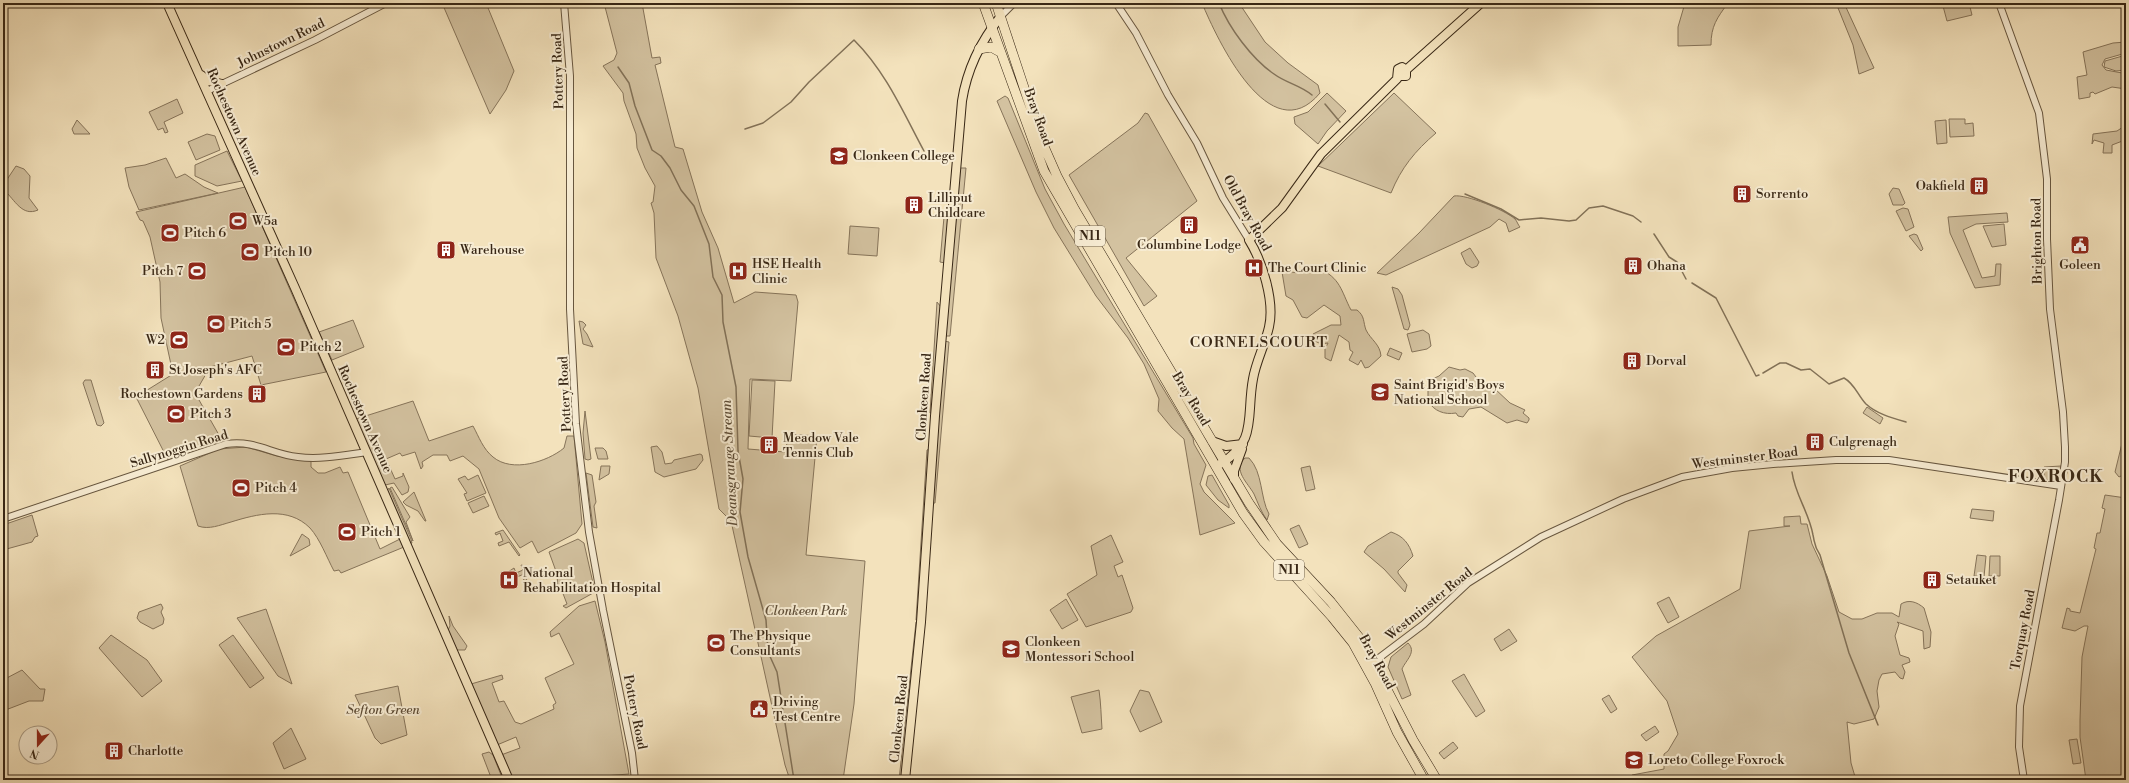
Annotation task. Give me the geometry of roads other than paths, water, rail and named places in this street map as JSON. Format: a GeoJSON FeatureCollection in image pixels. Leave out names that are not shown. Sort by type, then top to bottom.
{"type":"FeatureCollection","features":[{"type":"Feature","properties":{"kind":"highway","name":"Bray Road"},"geometry":{"type":"LineString","coordinates":[[983,3],[996,22],[1057,176],[1234,479],[1277,544],[1349,623],[1374,662],[1406,727],[1437,779]]}},
{"type":"Feature","properties":{"kind":"highway","name":"N11"},"geometry":{"type":"LineString","coordinates":[[989,3],[1002,35],[1012,70],[1010,79]]}},
{"type":"Feature","properties":{"kind":"highway","name":"Bray Road"},"geometry":{"type":"LineString","coordinates":[[996,3],[996,22],[1000,52],[1044,171],[1243,513],[1264,542],[1332,617],[1353,643],[1420,778]]}},
{"type":"Feature","properties":{"kind":"highway"},"geometry":{"type":"LineString","coordinates":[[979,49],[991,47],[1000,52]]}},
{"type":"Feature","properties":{"kind":"main road","name":"Rochestown Avenue"},"geometry":{"type":"LineString","coordinates":[[167,3],[367,452],[509,780]]}},
{"type":"Feature","properties":{"kind":"main road"},"geometry":{"type":"LineString","coordinates":[[1248,240],[1282,208],[1321,154],[1398,76],[1398,69],[1402,67],[1406,70],[1481,3]]}},
{"type":"Feature","properties":{"kind":"main road","name":"Clonkeen Road"},"geometry":{"type":"LineString","coordinates":[[906,780],[921,622],[935,416],[962,101],[970,68],[979,49],[996,22]]}},
{"type":"Feature","properties":{"kind":"main road"},"geometry":{"type":"LineString","coordinates":[[199,73],[209,81],[222,84]]}},
{"type":"Feature","properties":{"kind":"main road","name":"Old Bray Road"},"geometry":{"type":"LineString","coordinates":[[1216,467],[1225,462],[1238,451],[1249,431],[1254,373],[1269,326],[1270,315],[1261,264],[1248,240]]}},
{"type":"Feature","properties":{"kind":"main road"},"geometry":{"type":"LineString","coordinates":[[1212,441],[1226,446],[1243,444],[1234,471],[1234,479]]}},
{"type":"Feature","properties":{"kind":"street","name":"Johnstown Road"},"geometry":{"type":"LineString","coordinates":[[207,91],[386,3]]}},
{"type":"Feature","properties":{"kind":"street","name":"Pottery Road"},"geometry":{"type":"LineString","coordinates":[[564,3],[570,76],[570,309],[576,424],[589,532],[602,608],[632,753],[635,780]]}},
{"type":"Feature","properties":{"kind":"street"},"geometry":{"type":"LineString","coordinates":[[996,22],[1014,3]]}},
{"type":"Feature","properties":{"kind":"street","name":"Old Bray Road"},"geometry":{"type":"LineString","coordinates":[[1116,3],[1136,33],[1168,95],[1197,143],[1230,210],[1248,240]]}},
{"type":"Feature","properties":{"kind":"street","name":"Brighton Road"},"geometry":{"type":"LineString","coordinates":[[1999,3],[2039,113],[2047,179],[2047,240],[2050,308],[2064,428],[2065,462],[2061,486]]}},
{"type":"Feature","properties":{"kind":"street","name":"Sallynoggin Road"},"geometry":{"type":"LineString","coordinates":[[3,519],[226,444],[250,443],[286,455],[306,458],[367,452]]}},
{"type":"Feature","properties":{"kind":"street","name":"Westminster Road"},"geometry":{"type":"LineString","coordinates":[[1366,667],[1424,624],[1468,583],[1541,537],[1645,489],[1682,477],[1732,468],[1773,464],[1836,460],[1889,460],[2061,486]]}},
{"type":"Feature","properties":{"kind":"street","name":"Torquay Road"},"geometry":{"type":"LineString","coordinates":[[2024,780],[2019,747],[2020,706],[2061,486]]}},
{"type":"Feature","properties":{"kind":"waterway"},"geometry":{"type":"LineString","coordinates":[[1219,3],[1223,13],[1242,42],[1266,68],[1312,95]]}},
{"type":"Feature","properties":{"kind":"waterway"},"geometry":{"type":"LineString","coordinates":[[745,129],[763,123],[791,102],[809,82],[854,40],[885,79],[924,151]]}},
{"type":"Feature","properties":{"kind":"waterway","name":"Deansgrange Stream"},"geometry":{"type":"LineString","coordinates":[[618,67],[629,83],[635,106],[652,150],[661,156],[670,168],[681,190],[694,206],[709,244],[713,277],[722,295],[723,322],[736,387],[738,451],[743,479],[740,512],[748,557],[766,620],[768,652],[777,672],[794,780]]}},
{"type":"Feature","properties":{"kind":"waterway"},"geometry":{"type":"LineString","coordinates":[[1325,104],[1340,122]]}},
{"type":"Feature","properties":{"kind":"waterway"},"geometry":{"type":"LineString","coordinates":[[1465,194],[1501,209],[1519,220],[1541,218],[1569,221],[1576,220],[1589,208],[1603,206],[1633,216],[1641,222]]}},
{"type":"Feature","properties":{"kind":"waterway"},"geometry":{"type":"LineString","coordinates":[[1654,234],[1669,257],[1677,262],[1686,279]]}},
{"type":"Feature","properties":{"kind":"waterway"},"geometry":{"type":"LineString","coordinates":[[1692,283],[1716,298],[1756,376],[1759,375]]}},
{"type":"Feature","properties":{"kind":"waterway"},"geometry":{"type":"LineString","coordinates":[[1763,373],[1780,363],[1786,363],[1801,370],[1810,369],[1829,384],[1844,378],[1851,383],[1863,401],[1870,407],[1885,415],[1906,422]]}},
{"type":"Feature","properties":{"kind":"waterway"},"geometry":{"type":"LineString","coordinates":[[1792,472],[1796,488],[1811,527],[1815,545],[1820,555],[1849,653],[1878,725]]}},
{"type":"Feature","properties":{"kind":"place","name":"Clonkeen College"},"geometry":{"type":"Point","coordinates":[839,156]}},
{"type":"Feature","properties":{"kind":"place","name":"Oakfield"},"geometry":{"type":"Point","coordinates":[1979,186]}},
{"type":"Feature","properties":{"kind":"place","name":"Sorrento"},"geometry":{"type":"Point","coordinates":[1742,194]}},
{"type":"Feature","properties":{"kind":"place","name":"Lilliput Childcare"},"geometry":{"type":"Point","coordinates":[914,205]}},
{"type":"Feature","properties":{"kind":"place","name":"W5a"},"geometry":{"type":"Point","coordinates":[238,221]}},
{"type":"Feature","properties":{"kind":"place","name":"Columbine Lodge"},"geometry":{"type":"Point","coordinates":[1189,225]}},
{"type":"Feature","properties":{"kind":"place","name":"Pitch 6"},"geometry":{"type":"Point","coordinates":[170,233]}},
{"type":"Feature","properties":{"kind":"place","name":"Goleen"},"geometry":{"type":"Point","coordinates":[2080,245]}},
{"type":"Feature","properties":{"kind":"place","name":"Warehouse"},"geometry":{"type":"Point","coordinates":[446,250]}},
{"type":"Feature","properties":{"kind":"place","name":"Pitch 10"},"geometry":{"type":"Point","coordinates":[250,252]}},
{"type":"Feature","properties":{"kind":"place","name":"Ohana"},"geometry":{"type":"Point","coordinates":[1633,266]}},
{"type":"Feature","properties":{"kind":"place","name":"The Court Clinic"},"geometry":{"type":"Point","coordinates":[1254,268]}},
{"type":"Feature","properties":{"kind":"place","name":"Pitch 7"},"geometry":{"type":"Point","coordinates":[197,271]}},
{"type":"Feature","properties":{"kind":"place","name":"HSE Health Clinic"},"geometry":{"type":"Point","coordinates":[738,271]}},
{"type":"Feature","properties":{"kind":"place","name":"Pitch 5"},"geometry":{"type":"Point","coordinates":[216,324]}},
{"type":"Feature","properties":{"kind":"place","name":"W2"},"geometry":{"type":"Point","coordinates":[179,340]}},
{"type":"Feature","properties":{"kind":"place","name":"Pitch 2"},"geometry":{"type":"Point","coordinates":[286,347]}},
{"type":"Feature","properties":{"kind":"place","name":"Dorval"},"geometry":{"type":"Point","coordinates":[1632,361]}},
{"type":"Feature","properties":{"kind":"place","name":"St Joseph's AFC"},"geometry":{"type":"Point","coordinates":[155,370]}},
{"type":"Feature","properties":{"kind":"place","name":"Saint Brigid's Boys National School"},"geometry":{"type":"Point","coordinates":[1380,392]}},
{"type":"Feature","properties":{"kind":"place","name":"Rochestown Gardens"},"geometry":{"type":"Point","coordinates":[257,394]}},
{"type":"Feature","properties":{"kind":"place","name":"Pitch 3"},"geometry":{"type":"Point","coordinates":[176,414]}},
{"type":"Feature","properties":{"kind":"place","name":"Culgrenagh"},"geometry":{"type":"Point","coordinates":[1815,442]}},
{"type":"Feature","properties":{"kind":"place","name":"Meadow Vale Tennis Club"},"geometry":{"type":"Point","coordinates":[769,445]}},
{"type":"Feature","properties":{"kind":"place","name":"Pitch 4"},"geometry":{"type":"Point","coordinates":[241,488]}},
{"type":"Feature","properties":{"kind":"place","name":"Pitch 1"},"geometry":{"type":"Point","coordinates":[347,532]}},
{"type":"Feature","properties":{"kind":"place","name":"National Rehabilitation Hospital"},"geometry":{"type":"Point","coordinates":[509,580]}},
{"type":"Feature","properties":{"kind":"place","name":"Setauket"},"geometry":{"type":"Point","coordinates":[1932,580]}},
{"type":"Feature","properties":{"kind":"place","name":"The Physique Consultants"},"geometry":{"type":"Point","coordinates":[716,643]}},
{"type":"Feature","properties":{"kind":"place","name":"Clonkeen Montessori School"},"geometry":{"type":"Point","coordinates":[1011,649]}},
{"type":"Feature","properties":{"kind":"place","name":"Driving Test Centre"},"geometry":{"type":"Point","coordinates":[759,709]}},
{"type":"Feature","properties":{"kind":"place","name":"Charlotte"},"geometry":{"type":"Point","coordinates":[114,751]}},
{"type":"Feature","properties":{"kind":"place","name":"Loreto College Foxrock"},"geometry":{"type":"Point","coordinates":[1634,760]}},
{"type":"Feature","properties":{"kind":"district","name":"CORNELSCOURT"},"geometry":{"type":"Point","coordinates":[1259,342]}},
{"type":"Feature","properties":{"kind":"district","name":"FOXROCK"},"geometry":{"type":"Point","coordinates":[2056,477]}},
{"type":"Feature","properties":{"kind":"park label","name":"Clonkeen Park"},"geometry":{"type":"Point","coordinates":[806,611]}},
{"type":"Feature","properties":{"kind":"park label","name":"Sefton Green"},"geometry":{"type":"Point","coordinates":[383,710]}}]}
